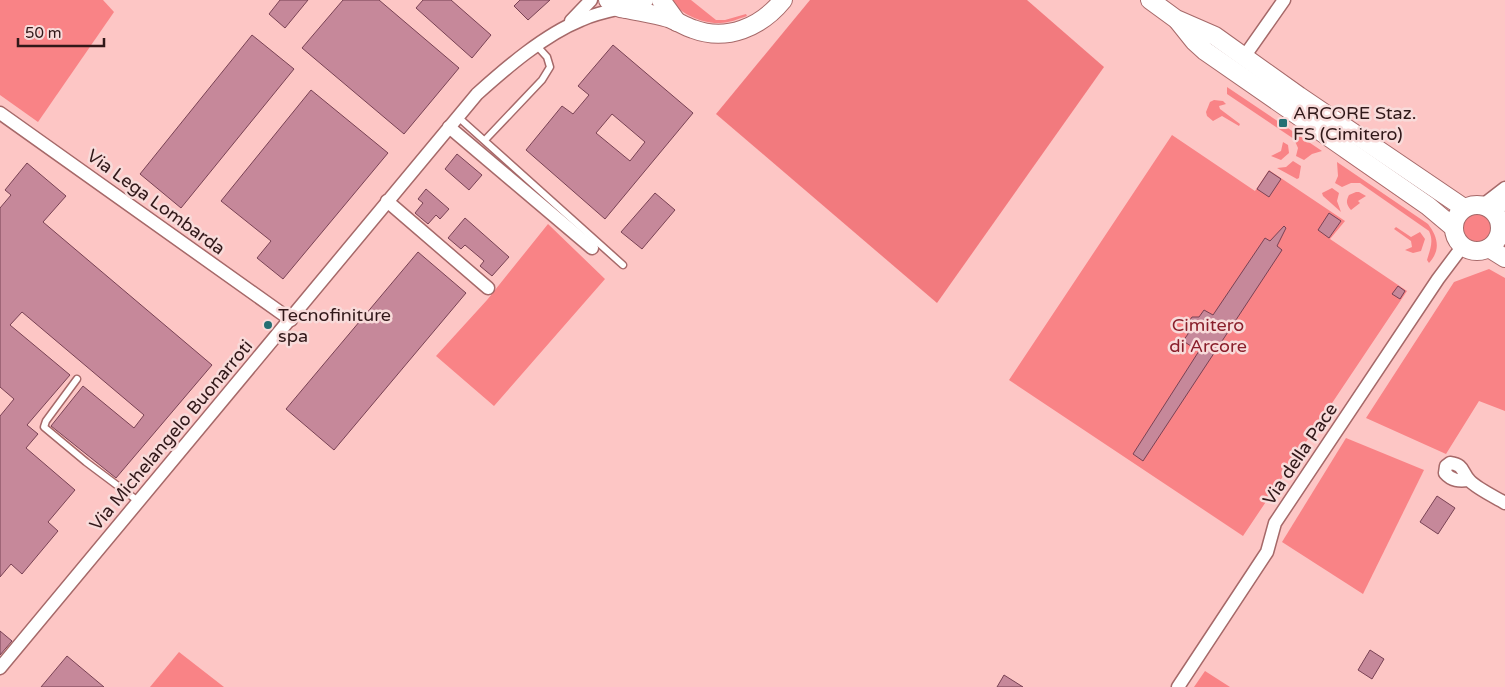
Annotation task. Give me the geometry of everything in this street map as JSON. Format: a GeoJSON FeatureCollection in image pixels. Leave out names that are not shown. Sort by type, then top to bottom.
{"type":"FeatureCollection","features":[{"type":"Feature","properties":{"kind":"street","name":"Via Michelangelo Buonarroti"},"geometry":{"type":"LineString","coordinates":[[562,29],[591,0]]}},
{"type":"Feature","properties":{"kind":"street"},"geometry":{"type":"LineString","coordinates":[[619,6],[638,6],[644,0]]}},
{"type":"Feature","properties":{"kind":"street"},"geometry":{"type":"LineString","coordinates":[[661,0],[678,22]]}},
{"type":"Feature","properties":{"kind":"street"},"geometry":{"type":"LineString","coordinates":[[619,6],[654,14],[694,30],[720,35],[743,30],[763,20],[783,0]]}},
{"type":"Feature","properties":{"kind":"street"},"geometry":{"type":"LineString","coordinates":[[1150,0],[1176,19],[1205,51],[1239,64],[1299,96],[1464,208]]}},
{"type":"Feature","properties":{"kind":"street"},"geometry":{"type":"LineString","coordinates":[[1239,64],[1284,0]]}},
{"type":"Feature","properties":{"kind":"street","name":"Via Michelangelo Buonarroti"},"geometry":{"type":"LineString","coordinates":[[0,668],[477,94],[505,69],[562,29],[580,20],[619,6]]}},
{"type":"Feature","properties":{"kind":"street"},"geometry":{"type":"LineString","coordinates":[[1239,64],[1428,206],[1453,227]]}},
{"type":"Feature","properties":{"kind":"street","name":"Via Lega Lombarda"},"geometry":{"type":"LineString","coordinates":[[0,113],[291,320]]}},
{"type":"Feature","properties":{"kind":"street"},"geometry":{"type":"LineString","coordinates":[[449,127],[592,248]]}},
{"type":"Feature","properties":{"kind":"street"},"geometry":{"type":"LineString","coordinates":[[1496,222],[1473,205],[1464,208],[1455,219],[1453,227],[1457,241],[1462,247],[1475,252],[1489,248],[1496,241],[1496,222],[1505,188]]}},
{"type":"Feature","properties":{"kind":"street"},"geometry":{"type":"LineString","coordinates":[[1496,222],[1505,193]]}},
{"type":"Feature","properties":{"kind":"street"},"geometry":{"type":"LineString","coordinates":[[387,201],[488,288]]}},
{"type":"Feature","properties":{"kind":"street","name":"Via della Pace"},"geometry":{"type":"LineString","coordinates":[[1178,687],[1267,552],[1275,523],[1438,279],[1462,247]]}},
{"type":"Feature","properties":{"kind":"street"},"geometry":{"type":"LineString","coordinates":[[1489,248],[1505,258]]}},
{"type":"Feature","properties":{"kind":"street"},"geometry":{"type":"LineString","coordinates":[[1469,480],[1505,503]]}},
{"type":"Feature","properties":{"kind":"lane"},"geometry":{"type":"LineString","coordinates":[[484,140],[542,80],[550,67],[547,57],[537,46]]}},
{"type":"Feature","properties":{"kind":"lane"},"geometry":{"type":"LineString","coordinates":[[458,117],[623,265]]}},
{"type":"Feature","properties":{"kind":"lane"},"geometry":{"type":"LineString","coordinates":[[77,379],[46,420],[44,427],[92,467],[138,501]]}},
{"type":"Feature","properties":{"kind":"green space"},"geometry":{"type":"Polygon","coordinates":[[[0,0],[103,0],[114,12],[38,122],[0,95],[0,0]]]}},
{"type":"Feature","properties":{"kind":"green space"},"geometry":{"type":"Polygon","coordinates":[[[671,0],[691,0],[716,20],[725,20],[746,14],[747,16],[723,23],[706,22],[686,14],[671,0]]]}},
{"type":"Feature","properties":{"kind":"green space"},"geometry":{"type":"Polygon","coordinates":[[[1227,87],[1322,151],[1312,154],[1304,160],[1296,156],[1298,148],[1294,139],[1227,94],[1227,87]]]}},
{"type":"Feature","properties":{"kind":"green space"},"geometry":{"type":"Polygon","coordinates":[[[1214,100],[1223,101],[1226,104],[1219,106],[1220,109],[1240,124],[1239,126],[1222,116],[1213,121],[1207,116],[1206,112],[1210,102],[1214,100]]]}},
{"type":"Feature","properties":{"kind":"green space","name":"Cimitero di Arcore"},"geometry":{"type":"Polygon","coordinates":[[[1172,135],[1255,191],[1269,170],[1345,221],[1330,239],[1407,291],[1243,536],[1009,380],[1172,135]]]}},
{"type":"Feature","properties":{"kind":"green space"},"geometry":{"type":"Polygon","coordinates":[[[1283,142],[1288,145],[1289,153],[1281,160],[1271,156],[1281,151],[1283,142]]]}},
{"type":"Feature","properties":{"kind":"green space"},"geometry":{"type":"Polygon","coordinates":[[[1339,154],[1421,205],[1418,211],[1340,157],[1339,154]]]}},
{"type":"Feature","properties":{"kind":"green space"},"geometry":{"type":"Polygon","coordinates":[[[1293,161],[1301,166],[1299,178],[1297,179],[1277,168],[1286,167],[1293,161]]]}},
{"type":"Feature","properties":{"kind":"green space"},"geometry":{"type":"Polygon","coordinates":[[[1337,162],[1428,224],[1437,244],[1433,258],[1429,263],[1427,260],[1431,242],[1429,231],[1360,183],[1351,183],[1342,187],[1335,183],[1338,176],[1337,162]]]}},
{"type":"Feature","properties":{"kind":"green space"},"geometry":{"type":"Polygon","coordinates":[[[1332,188],[1339,193],[1337,201],[1341,212],[1323,196],[1322,193],[1332,188]]]}},
{"type":"Feature","properties":{"kind":"green space"},"geometry":{"type":"Polygon","coordinates":[[[1356,192],[1366,196],[1358,201],[1360,203],[1351,210],[1347,204],[1347,199],[1349,195],[1356,192]]]}},
{"type":"Feature","properties":{"kind":"green space"},"geometry":{"type":"Polygon","coordinates":[[[1477,214],[1487,218],[1491,228],[1487,238],[1477,242],[1467,238],[1463,228],[1467,218],[1477,214]]]}},
{"type":"Feature","properties":{"kind":"green space"},"geometry":{"type":"Polygon","coordinates":[[[548,224],[605,279],[494,406],[436,356],[487,300],[548,224]]]}},
{"type":"Feature","properties":{"kind":"green space"},"geometry":{"type":"Polygon","coordinates":[[[1396,227],[1411,237],[1420,232],[1425,239],[1421,251],[1413,253],[1405,250],[1412,247],[1411,241],[1394,229],[1396,227]]]}},
{"type":"Feature","properties":{"kind":"green space"},"geometry":{"type":"Polygon","coordinates":[[[1489,269],[1505,278],[1505,411],[1479,401],[1446,454],[1366,418],[1454,282],[1489,269]]]}},
{"type":"Feature","properties":{"kind":"green space"},"geometry":{"type":"Polygon","coordinates":[[[1346,438],[1424,470],[1363,594],[1282,542],[1346,438]]]}},
{"type":"Feature","properties":{"kind":"green space"},"geometry":{"type":"Polygon","coordinates":[[[179,652],[224,687],[150,687],[179,652]]]}},
{"type":"Feature","properties":{"kind":"green space"},"geometry":{"type":"Polygon","coordinates":[[[1205,671],[1230,687],[1194,687],[1205,671]]]}},
{"type":"Feature","properties":{"kind":"shaded area"},"geometry":{"type":"Polygon","coordinates":[[[810,0],[1027,0],[1104,67],[937,303],[716,114],[810,0]]]}},
{"type":"Feature","properties":{"kind":"building"},"geometry":{"type":"Polygon","coordinates":[[[280,0],[308,0],[285,28],[269,14],[280,0]]]}},
{"type":"Feature","properties":{"kind":"building"},"geometry":{"type":"Polygon","coordinates":[[[343,0],[379,0],[459,68],[404,134],[302,48],[343,0]]]}},
{"type":"Feature","properties":{"kind":"building"},"geometry":{"type":"Polygon","coordinates":[[[423,0],[451,0],[491,35],[472,58],[416,8],[423,0]]]}},
{"type":"Feature","properties":{"kind":"building"},"geometry":{"type":"Polygon","coordinates":[[[520,0],[550,0],[528,20],[514,6],[520,0]]]}},
{"type":"Feature","properties":{"kind":"building"},"geometry":{"type":"Polygon","coordinates":[[[252,35],[294,69],[181,208],[140,174],[252,35]]]}},
{"type":"Feature","properties":{"kind":"building"},"geometry":{"type":"Polygon","coordinates":[[[613,45],[693,113],[605,219],[526,150],[562,106],[573,114],[589,95],[578,86],[613,45]],[[612,114],[596,133],[630,161],[645,142],[612,114]]]}},
{"type":"Feature","properties":{"kind":"building"},"geometry":{"type":"Polygon","coordinates":[[[311,90],[388,153],[283,279],[257,258],[271,241],[221,201],[311,90]]]}},
{"type":"Feature","properties":{"kind":"building"},"geometry":{"type":"Polygon","coordinates":[[[457,154],[482,175],[469,190],[445,169],[457,154]]]}},
{"type":"Feature","properties":{"kind":"building"},"geometry":{"type":"Polygon","coordinates":[[[27,163],[66,196],[43,222],[212,365],[116,478],[51,426],[83,386],[134,428],[144,415],[22,312],[10,325],[70,375],[27,425],[38,434],[26,448],[75,490],[48,522],[58,531],[22,574],[11,564],[0,577],[0,416],[14,399],[0,387],[0,208],[11,195],[5,190],[27,163]]]}},
{"type":"Feature","properties":{"kind":"building"},"geometry":{"type":"Polygon","coordinates":[[[1269,171],[1281,179],[1269,197],[1257,189],[1269,171]]]}},
{"type":"Feature","properties":{"kind":"building"},"geometry":{"type":"Polygon","coordinates":[[[426,189],[449,209],[440,219],[436,215],[428,224],[415,213],[423,203],[418,199],[426,189]]]}},
{"type":"Feature","properties":{"kind":"building"},"geometry":{"type":"Polygon","coordinates":[[[655,193],[675,210],[642,249],[621,232],[655,193]]]}},
{"type":"Feature","properties":{"kind":"building"},"geometry":{"type":"Polygon","coordinates":[[[1329,213],[1341,221],[1329,238],[1318,230],[1329,213]]]}},
{"type":"Feature","properties":{"kind":"building"},"geometry":{"type":"Polygon","coordinates":[[[465,218],[509,257],[492,276],[480,266],[484,261],[465,245],[461,249],[448,238],[465,218]]]}},
{"type":"Feature","properties":{"kind":"building"},"geometry":{"type":"Polygon","coordinates":[[[1284,226],[1286,228],[1277,246],[1282,250],[1143,461],[1133,454],[1199,351],[1183,341],[1188,334],[1185,327],[1192,317],[1199,317],[1204,310],[1213,315],[1265,238],[1270,241],[1284,226]]]}},
{"type":"Feature","properties":{"kind":"building"},"geometry":{"type":"Polygon","coordinates":[[[418,252],[466,293],[334,450],[286,409],[418,252]]]}},
{"type":"Feature","properties":{"kind":"building"},"geometry":{"type":"Polygon","coordinates":[[[1398,286],[1405,291],[1400,299],[1392,294],[1398,286]]]}},
{"type":"Feature","properties":{"kind":"building"},"geometry":{"type":"Polygon","coordinates":[[[1437,496],[1455,508],[1438,534],[1420,522],[1437,496]]]}},
{"type":"Feature","properties":{"kind":"building"},"geometry":{"type":"Polygon","coordinates":[[[0,631],[12,641],[0,655],[0,631]]]}},
{"type":"Feature","properties":{"kind":"building"},"geometry":{"type":"Polygon","coordinates":[[[1370,650],[1384,659],[1372,679],[1358,670],[1370,650]]]}},
{"type":"Feature","properties":{"kind":"building"},"geometry":{"type":"Polygon","coordinates":[[[67,656],[104,687],[41,687],[67,656]]]}},
{"type":"Feature","properties":{"kind":"building"},"geometry":{"type":"Polygon","coordinates":[[[1004,675],[1023,687],[997,687],[1004,675]]]}},
{"type":"Feature","properties":{"kind":"place","name":"ARCORE Staz. FS (Cimitero)"},"geometry":{"type":"Point","coordinates":[1283,123]}},
{"type":"Feature","properties":{"kind":"place","name":"Tecnofiniture spa"},"geometry":{"type":"Point","coordinates":[268,325]}}]}
